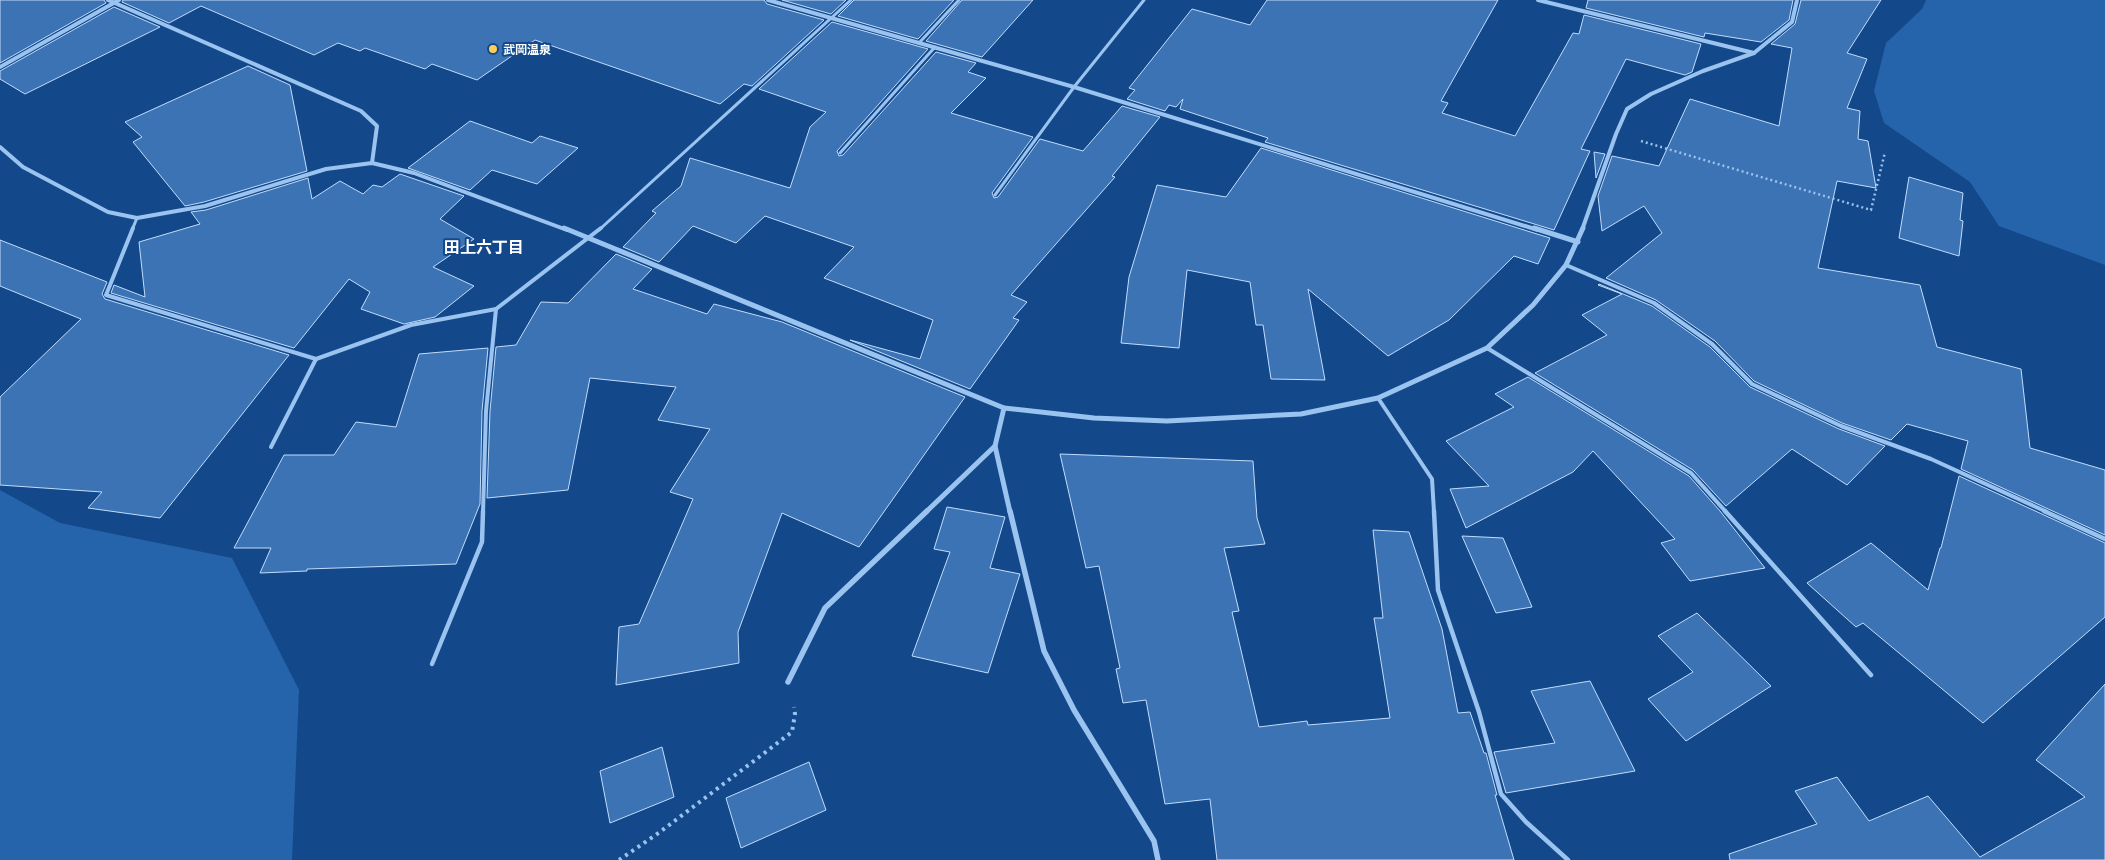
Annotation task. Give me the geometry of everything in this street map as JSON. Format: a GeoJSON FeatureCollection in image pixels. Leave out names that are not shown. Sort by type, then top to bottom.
{"type":"FeatureCollection","features":[{"type":"Feature","properties":{"kind":"street"},"geometry":{"type":"LineString","coordinates":[[108,0],[361,111],[377,126],[372,163]]}},
{"type":"Feature","properties":{"kind":"street"},"geometry":{"type":"LineString","coordinates":[[0,67],[119,0]]}},
{"type":"Feature","properties":{"kind":"street"},"geometry":{"type":"LineString","coordinates":[[768,0],[1074,87],[1578,242]]}},
{"type":"Feature","properties":{"kind":"street"},"geometry":{"type":"LineString","coordinates":[[1538,0],[1553,2],[1754,53]]}},
{"type":"Feature","properties":{"kind":"street"},"geometry":{"type":"LineString","coordinates":[[0,147],[23,167],[108,212],[137,218],[205,206],[326,169],[372,163],[414,173],[590,238],[1004,408],[1094,418],[1167,421],[1301,414],[1378,398],[1487,348],[1533,305],[1566,265],[1578,242],[1616,134],[1627,109],[1651,94],[1754,53],[1792,22],[1797,0]]}},
{"type":"Feature","properties":{"kind":"street"},"geometry":{"type":"LineString","coordinates":[[1004,408],[995,446],[1027,587],[1044,651],[1074,710],[1154,841],[1158,860]]}},
{"type":"Feature","properties":{"kind":"street"},"geometry":{"type":"LineString","coordinates":[[788,682],[825,608],[995,446]]}},
{"type":"Feature","properties":{"kind":"lane"},"geometry":{"type":"LineString","coordinates":[[137,218],[106,295],[316,359],[410,325],[496,309],[590,238],[851,0]]}},
{"type":"Feature","properties":{"kind":"lane"},"geometry":{"type":"LineString","coordinates":[[919,43],[959,0]]}},
{"type":"Feature","properties":{"kind":"lane"},"geometry":{"type":"LineString","coordinates":[[995,195],[1074,87],[1144,0]]}},
{"type":"Feature","properties":{"kind":"lane"},"geometry":{"type":"LineString","coordinates":[[840,153],[935,47]]}},
{"type":"Feature","properties":{"kind":"lane"},"geometry":{"type":"LineString","coordinates":[[1566,265],[1654,303],[1712,344],[1752,384],[1840,426],[1931,460],[2105,539]]}},
{"type":"Feature","properties":{"kind":"lane"},"geometry":{"type":"LineString","coordinates":[[432,664],[482,542],[486,410],[496,309]]}},
{"type":"Feature","properties":{"kind":"lane"},"geometry":{"type":"LineString","coordinates":[[1487,348],[1691,474],[1871,675]]}},
{"type":"Feature","properties":{"kind":"lane"},"geometry":{"type":"LineString","coordinates":[[271,447],[316,359]]}},
{"type":"Feature","properties":{"kind":"lane"},"geometry":{"type":"LineString","coordinates":[[1378,398],[1432,479],[1438,590],[1479,712],[1501,794],[1526,822],[1568,860]]}},
{"type":"Feature","properties":{"kind":"path"},"geometry":{"type":"LineString","coordinates":[[1616,134],[1871,210],[1885,152]]}},
{"type":"Feature","properties":{"kind":"path"},"geometry":{"type":"LineString","coordinates":[[619,860],[660,832],[792,732],[795,714],[788,682]]}},
{"type":"Feature","properties":{"kind":"shaded area"},"geometry":{"type":"Polygon","coordinates":[[[1926,0],[2105,0],[2105,265],[1999,226],[1970,182],[1884,123],[1874,91],[1886,43],[1922,9],[1926,0]]]}},
{"type":"Feature","properties":{"kind":"shaded area"},"geometry":{"type":"Polygon","coordinates":[[[0,490],[60,523],[232,558],[299,690],[292,860],[0,860],[0,490]]]}},
{"type":"Feature","properties":{"kind":"building"},"geometry":{"type":"Polygon","coordinates":[[[0,0],[104,0],[106,3],[0,63],[0,0]]]}},
{"type":"Feature","properties":{"kind":"building"},"geometry":{"type":"Polygon","coordinates":[[[123,0],[764,0],[767,4],[824,20],[752,86],[744,84],[720,104],[535,40],[477,80],[432,64],[425,69],[365,48],[360,51],[338,43],[314,55],[201,6],[169,23],[122,2],[123,0]]]}},
{"type":"Feature","properties":{"kind":"building"},"geometry":{"type":"Polygon","coordinates":[[[782,0],[846,0],[831,14],[782,0]]]}},
{"type":"Feature","properties":{"kind":"building"},"geometry":{"type":"Polygon","coordinates":[[[854,0],[954,0],[918,39],[838,16],[854,0]]]}},
{"type":"Feature","properties":{"kind":"building"},"geometry":{"type":"Polygon","coordinates":[[[962,0],[1033,0],[982,57],[926,41],[962,0]]]}},
{"type":"Feature","properties":{"kind":"building"},"geometry":{"type":"Polygon","coordinates":[[[1267,0],[1498,0],[1441,101],[1448,103],[1442,113],[1515,136],[1573,33],[1579,34],[1584,15],[1701,44],[1692,72],[1685,75],[1626,59],[1581,149],[1590,151],[1554,230],[1265,142],[1268,138],[1180,109],[1183,99],[1176,107],[1169,105],[1165,111],[1127,99],[1135,90],[1129,88],[1192,9],[1250,25],[1267,0]]]}},
{"type":"Feature","properties":{"kind":"building"},"geometry":{"type":"Polygon","coordinates":[[[1588,0],[1793,0],[1789,20],[1761,42],[1705,33],[1704,37],[1586,8],[1588,0]]]}},
{"type":"Feature","properties":{"kind":"building"},"geometry":{"type":"Polygon","coordinates":[[[1801,0],[1881,0],[1847,53],[1867,59],[1847,108],[1860,111],[1858,139],[1868,141],[1876,188],[1837,181],[1818,268],[1920,285],[1937,347],[2021,369],[2030,448],[2105,470],[2105,535],[1961,469],[1968,441],[1907,424],[1891,440],[1842,423],[1754,381],[1715,341],[1656,300],[1606,278],[1662,233],[1644,206],[1602,231],[1598,196],[1612,156],[1659,166],[1690,99],[1779,126],[1792,48],[1771,44],[1795,24],[1801,0]]]}},
{"type":"Feature","properties":{"kind":"building"},"geometry":{"type":"Polygon","coordinates":[[[114,7],[160,27],[25,94],[0,79],[0,71],[114,7]]]}},
{"type":"Feature","properties":{"kind":"building"},"geometry":{"type":"Polygon","coordinates":[[[832,22],[928,49],[837,151],[839,156],[843,155],[936,52],[976,63],[968,72],[986,78],[951,113],[1033,137],[992,193],[994,198],[998,197],[1040,139],[1083,151],[1122,106],[1160,117],[1112,176],[1115,177],[1011,295],[1027,302],[1013,318],[1019,320],[970,389],[850,340],[920,359],[933,320],[824,278],[854,247],[765,216],[736,243],[693,226],[659,262],[623,247],[656,213],[652,211],[681,186],[690,158],[790,188],[810,127],[826,112],[759,89],[832,22]]]}},
{"type":"Feature","properties":{"kind":"building"},"geometry":{"type":"Polygon","coordinates":[[[248,66],[290,85],[307,171],[185,206],[133,142],[142,137],[125,122],[248,66]]]}},
{"type":"Feature","properties":{"kind":"building"},"geometry":{"type":"Polygon","coordinates":[[[470,121],[532,143],[540,136],[578,148],[537,184],[492,170],[470,190],[408,168],[470,121]]]}},
{"type":"Feature","properties":{"kind":"building"},"geometry":{"type":"Polygon","coordinates":[[[1261,148],[1550,238],[1538,264],[1514,256],[1449,320],[1388,356],[1308,289],[1325,380],[1271,379],[1263,325],[1256,325],[1250,282],[1187,270],[1179,348],[1121,343],[1129,277],[1157,185],[1226,197],[1261,148]]]}},
{"type":"Feature","properties":{"kind":"building"},"geometry":{"type":"Polygon","coordinates":[[[1594,152],[1605,154],[1596,178],[1594,152]]]}},
{"type":"Feature","properties":{"kind":"building"},"geometry":{"type":"Polygon","coordinates":[[[400,174],[464,196],[440,219],[474,239],[433,267],[474,286],[435,317],[404,324],[361,309],[370,292],[349,279],[294,348],[111,293],[114,285],[145,297],[139,242],[200,224],[191,212],[206,210],[308,178],[312,199],[340,181],[363,194],[373,185],[382,187],[400,174]]]}},
{"type":"Feature","properties":{"kind":"building"},"geometry":{"type":"Polygon","coordinates":[[[1909,177],[1963,193],[1960,220],[1963,221],[1959,256],[1899,238],[1909,177]]]}},
{"type":"Feature","properties":{"kind":"building"},"geometry":{"type":"Polygon","coordinates":[[[0,240],[107,282],[102,294],[105,299],[289,355],[160,518],[88,508],[102,492],[0,485],[0,397],[81,319],[0,286],[0,240]]]}},
{"type":"Feature","properties":{"kind":"building"},"geometry":{"type":"Polygon","coordinates":[[[616,254],[652,269],[633,289],[707,314],[714,304],[782,322],[965,397],[859,547],[782,513],[738,632],[739,663],[616,685],[619,627],[639,624],[693,499],[670,492],[710,429],[658,420],[676,387],[590,378],[568,490],[487,498],[490,411],[496,347],[516,345],[541,302],[568,303],[616,254]]]}},
{"type":"Feature","properties":{"kind":"building"},"geometry":{"type":"Polygon","coordinates":[[[1599,284],[1652,306],[1710,347],[1750,387],[1839,429],[1885,446],[1847,485],[1792,449],[1726,506],[1693,470],[1535,373],[1607,335],[1582,315],[1622,294],[1599,284]]]}},
{"type":"Feature","properties":{"kind":"building"},"geometry":{"type":"Polygon","coordinates":[[[488,348],[482,411],[480,504],[456,564],[307,569],[307,571],[260,573],[271,548],[234,548],[284,455],[334,455],[356,422],[396,427],[419,354],[488,348]]]}},
{"type":"Feature","properties":{"kind":"building"},"geometry":{"type":"Polygon","coordinates":[[[1528,377],[1689,476],[1720,511],[1765,568],[1690,581],[1661,543],[1675,539],[1593,451],[1573,472],[1466,528],[1450,489],[1489,486],[1446,441],[1514,407],[1495,394],[1528,377]]]}},
{"type":"Feature","properties":{"kind":"building"},"geometry":{"type":"Polygon","coordinates":[[[1060,454],[1253,461],[1257,518],[1265,544],[1224,548],[1239,611],[1232,612],[1259,727],[1307,721],[1308,725],[1390,718],[1374,618],[1383,618],[1373,530],[1409,532],[1442,629],[1458,713],[1470,712],[1484,753],[1486,753],[1497,795],[1495,795],[1514,860],[1217,860],[1210,799],[1165,804],[1146,700],[1123,703],[1116,669],[1120,668],[1099,566],[1086,568],[1060,454]]]}},
{"type":"Feature","properties":{"kind":"building"},"geometry":{"type":"Polygon","coordinates":[[[1959,476],[2105,543],[2105,617],[1983,723],[1863,623],[1856,627],[1807,583],[1871,543],[1928,590],[1941,548],[1959,476]]]}},
{"type":"Feature","properties":{"kind":"building"},"geometry":{"type":"Polygon","coordinates":[[[947,507],[1005,517],[990,568],[1020,574],[988,673],[912,656],[950,552],[934,549],[947,507]]]}},
{"type":"Feature","properties":{"kind":"building"},"geometry":{"type":"Polygon","coordinates":[[[1462,536],[1503,538],[1532,607],[1496,613],[1462,536]]]}},
{"type":"Feature","properties":{"kind":"building"},"geometry":{"type":"Polygon","coordinates":[[[1697,613],[1771,686],[1686,741],[1648,699],[1693,672],[1658,636],[1697,613]]]}},
{"type":"Feature","properties":{"kind":"building"},"geometry":{"type":"Polygon","coordinates":[[[1590,681],[1635,771],[1506,793],[1494,752],[1555,743],[1531,691],[1590,681]]]}},
{"type":"Feature","properties":{"kind":"building"},"geometry":{"type":"Polygon","coordinates":[[[2105,684],[2105,860],[1730,860],[1729,854],[1817,824],[1795,791],[1837,777],[1869,821],[1928,796],[1980,857],[2085,797],[2036,760],[2105,684]]]}},
{"type":"Feature","properties":{"kind":"building"},"geometry":{"type":"Polygon","coordinates":[[[662,747],[674,797],[610,823],[600,771],[662,747]]]}},
{"type":"Feature","properties":{"kind":"building"},"geometry":{"type":"Polygon","coordinates":[[[809,762],[826,810],[741,848],[726,798],[809,762]]]}},
{"type":"Feature","properties":{"kind":"place","name":"武岡温泉"},"geometry":{"type":"Point","coordinates":[493,49]}},
{"type":"Feature","properties":{"kind":"district","name":"田上六丁目"},"geometry":{"type":"Point","coordinates":[484,247]}}]}
